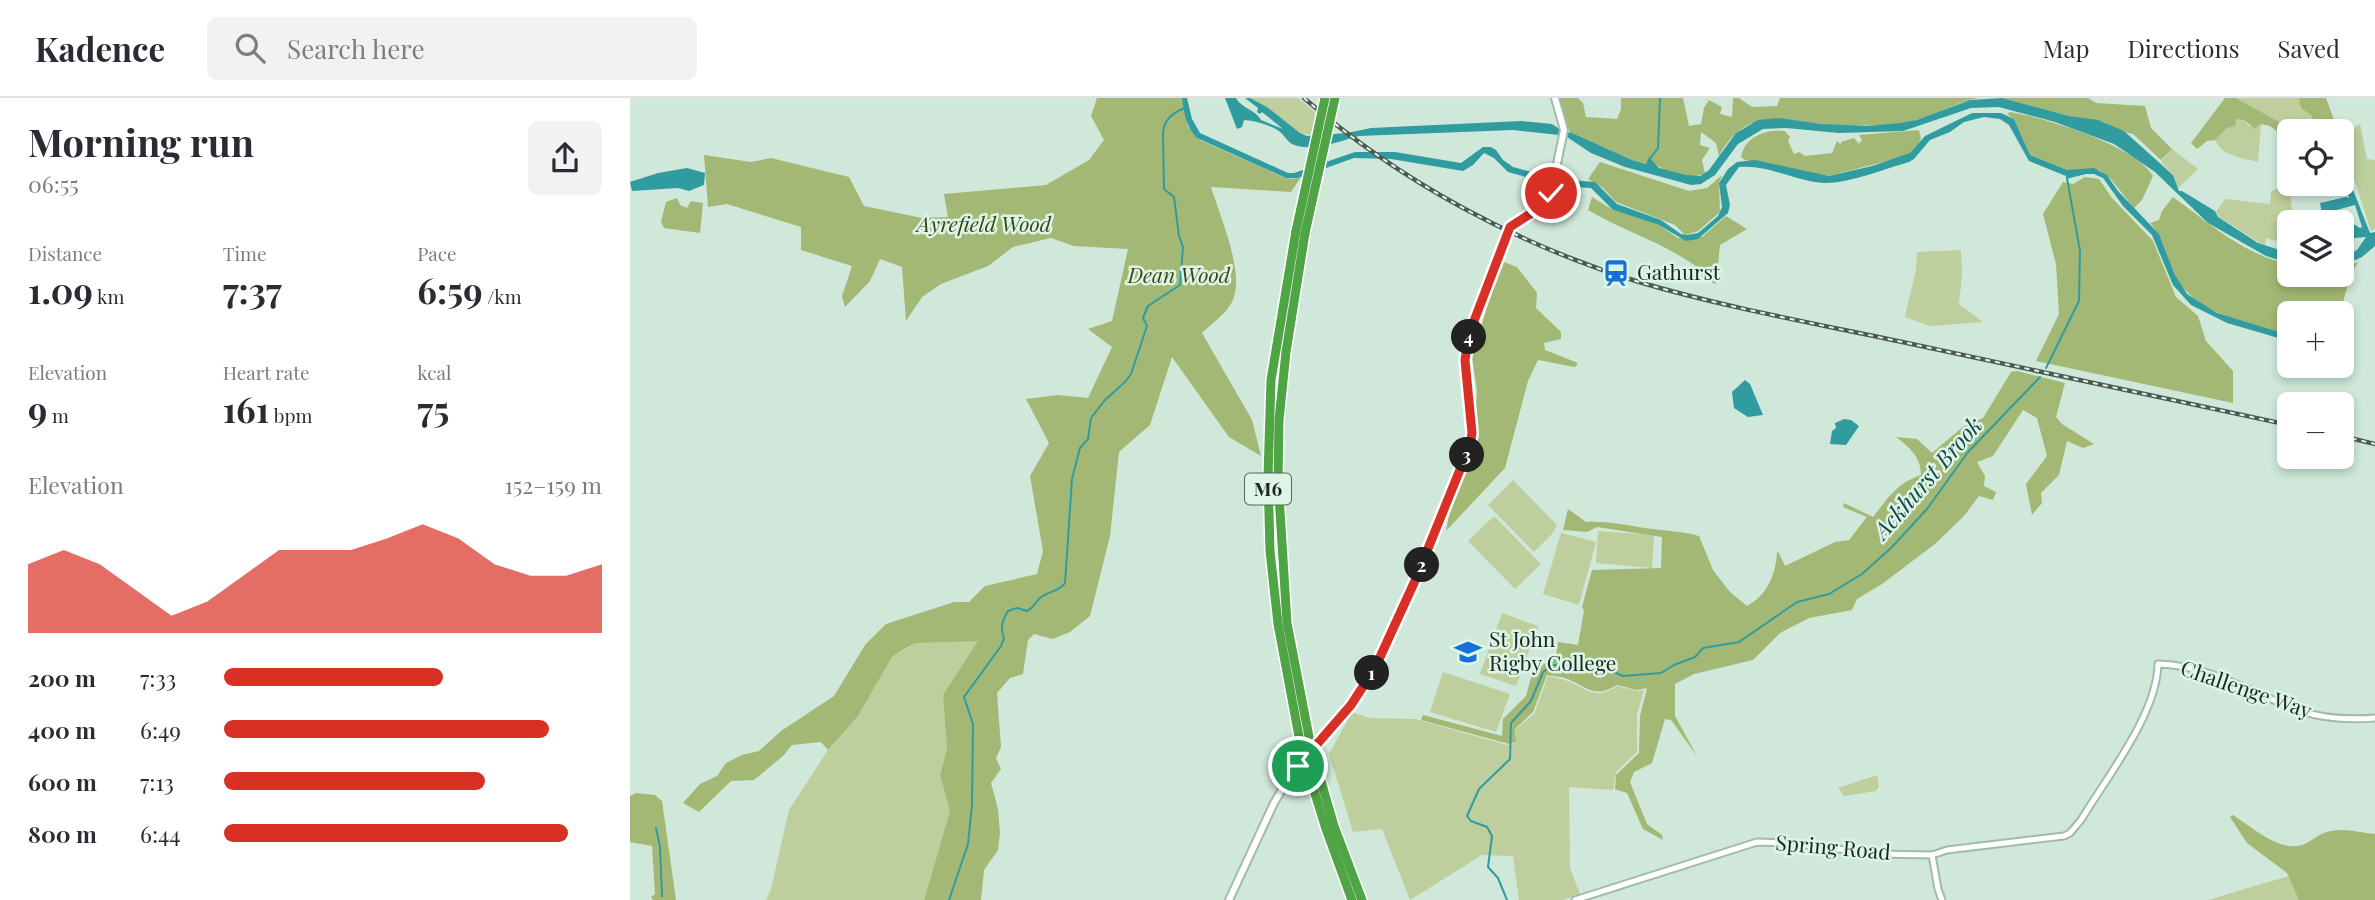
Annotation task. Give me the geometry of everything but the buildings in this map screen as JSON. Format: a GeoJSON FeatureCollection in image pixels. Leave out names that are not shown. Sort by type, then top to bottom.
{"type":"FeatureCollection","features":[{"type":"Feature","properties":{"kind":"highway","name":"M6"},"geometry":{"type":"LineString","coordinates":[[1325,98],[1301,232],[1286,352],[1279,419],[1278,479],[1287,623],[1308,771],[1325,829],[1352,900]]}},
{"type":"Feature","properties":{"kind":"highway","name":"M6"},"geometry":{"type":"LineString","coordinates":[[1301,232],[1335,98]]}},
{"type":"Feature","properties":{"kind":"highway","name":"M6"},"geometry":{"type":"LineString","coordinates":[[1306,745],[1316,764],[1334,826],[1362,900]]}},
{"type":"Feature","properties":{"kind":"main road"},"geometry":{"type":"LineString","coordinates":[[1229,900],[1286,783],[1363,690],[1425,558],[1470,445],[1472,433],[1466,348],[1474,319],[1510,227],[1544,204],[1553,187],[1563,135],[1555,98]]}},
{"type":"Feature","properties":{"kind":"street","name":"Challenge Way"},"geometry":{"type":"LineString","coordinates":[[2158,664],[2196,669],[2315,714],[2347,719],[2375,718]]}},
{"type":"Feature","properties":{"kind":"street","name":"Spring Road"},"geometry":{"type":"LineString","coordinates":[[1575,900],[1757,842],[1790,843],[1878,854],[1932,855],[1947,850],[2070,833],[2081,821],[2149,709],[2157,685],[2158,664]]}},
{"type":"Feature","properties":{"kind":"street"},"geometry":{"type":"LineString","coordinates":[[1932,855],[1942,900]]}},
{"type":"Feature","properties":{"kind":"green space","name":"Dean Wood"},"geometry":{"type":"Polygon","coordinates":[[[1097,98],[1182,98],[1188,127],[1200,140],[1283,177],[1301,177],[1291,192],[1211,187],[1230,245],[1236,277],[1232,302],[1202,333],[1252,420],[1261,456],[1229,437],[1172,357],[1150,425],[1119,452],[1110,536],[1090,616],[1070,632],[1053,639],[1034,634],[1028,640],[1023,674],[1010,678],[997,693],[1001,747],[996,758],[1001,769],[991,783],[998,809],[1000,833],[998,850],[984,870],[981,900],[924,900],[950,811],[940,775],[947,749],[943,695],[978,641],[916,643],[904,649],[892,657],[858,716],[828,750],[821,742],[792,745],[754,780],[731,781],[699,812],[683,803],[700,784],[717,776],[726,763],[759,751],[781,731],[834,696],[865,645],[886,624],[954,602],[969,602],[985,586],[1037,574],[1043,551],[1030,476],[1049,443],[1026,399],[1058,395],[1088,398],[1112,347],[1088,329],[1112,321],[1128,249],[1074,246],[1051,238],[1013,247],[988,266],[941,284],[922,297],[906,321],[902,267],[880,259],[870,281],[845,307],[842,296],[852,266],[801,250],[801,227],[727,204],[708,207],[704,155],[751,162],[771,158],[849,177],[864,206],[922,218],[948,217],[944,194],[1046,185],[1089,160],[1104,140],[1091,116],[1097,98]]]}},
{"type":"Feature","properties":{"kind":"green space"},"geometry":{"type":"Polygon","coordinates":[[[1250,98],[1298,98],[1316,113],[1311,135],[1300,133],[1267,107],[1250,98]]]}},
{"type":"Feature","properties":{"kind":"green space"},"geometry":{"type":"Polygon","coordinates":[[[1559,98],[1578,98],[1583,103],[1586,117],[1617,119],[1621,98],[1683,98],[1689,126],[1701,124],[1704,108],[1709,100],[1722,107],[1720,114],[1732,117],[1733,98],[1739,98],[1752,107],[1777,106],[1780,98],[1978,98],[1922,119],[1902,123],[1852,126],[1763,120],[1739,130],[1719,156],[1716,143],[1701,132],[1700,145],[1710,148],[1702,160],[1705,173],[1683,176],[1667,171],[1649,158],[1647,164],[1632,160],[1570,132],[1559,98]]]}},
{"type":"Feature","properties":{"kind":"green space"},"geometry":{"type":"Polygon","coordinates":[[[2002,98],[2088,98],[2096,103],[2145,106],[2151,128],[2172,149],[2161,160],[2133,134],[2120,131],[2104,122],[2069,116],[2002,98]]]}},
{"type":"Feature","properties":{"kind":"green space"},"geometry":{"type":"Polygon","coordinates":[[[2225,98],[2236,98],[2277,121],[2277,131],[2260,124],[2255,129],[2244,120],[2236,119],[2235,126],[2227,128],[2215,140],[2207,141],[2197,149],[2191,143],[2225,98]]]}},
{"type":"Feature","properties":{"kind":"green space"},"geometry":{"type":"Polygon","coordinates":[[[2236,98],[2299,98],[2302,108],[2313,119],[2277,119],[2277,121],[2236,98]]]}},
{"type":"Feature","properties":{"kind":"green space"},"geometry":{"type":"Polygon","coordinates":[[[2299,98],[2326,98],[2334,119],[2313,119],[2301,108],[2299,98]]]}},
{"type":"Feature","properties":{"kind":"green space"},"geometry":{"type":"Polygon","coordinates":[[[2010,112],[2066,127],[2128,154],[2153,176],[2142,200],[2134,208],[2110,178],[2099,170],[2067,170],[2030,155],[2014,119],[2007,114],[2010,112]]]}},
{"type":"Feature","properties":{"kind":"green space"},"geometry":{"type":"Polygon","coordinates":[[[2236,119],[2244,120],[2249,126],[2261,124],[2258,162],[2228,153],[2215,140],[2236,119]]]}},
{"type":"Feature","properties":{"kind":"green space"},"geometry":{"type":"Polygon","coordinates":[[[2360,124],[2367,159],[2375,160],[2375,229],[2371,231],[2354,179],[2354,128],[2360,124]]]}},
{"type":"Feature","properties":{"kind":"green space"},"geometry":{"type":"Polygon","coordinates":[[[1919,130],[1921,139],[1913,152],[1829,176],[1741,157],[1752,139],[1771,131],[1785,131],[1790,137],[1788,141],[1794,154],[1799,152],[1805,156],[1832,153],[1837,141],[1841,145],[1841,142],[1854,138],[1859,144],[1862,140],[1859,135],[1919,130]]]}},
{"type":"Feature","properties":{"kind":"green space"},"geometry":{"type":"Polygon","coordinates":[[[2172,149],[2198,169],[2178,188],[2173,174],[2161,162],[2172,149]]]}},
{"type":"Feature","properties":{"kind":"green space"},"geometry":{"type":"Polygon","coordinates":[[[1600,162],[1689,191],[1707,188],[1722,175],[1719,183],[1720,212],[1698,231],[1685,235],[1675,225],[1616,202],[1603,188],[1588,179],[1600,162]]]}},
{"type":"Feature","properties":{"kind":"green space"},"geometry":{"type":"Polygon","coordinates":[[[2085,177],[2099,179],[2112,198],[2153,241],[2176,297],[2198,316],[2206,341],[2233,371],[2233,403],[2036,361],[2059,314],[2056,264],[2043,214],[2063,182],[2073,184],[2085,177]]]}},
{"type":"Feature","properties":{"kind":"green space"},"geometry":{"type":"Polygon","coordinates":[[[2277,188],[2277,196],[2291,196],[2292,210],[2277,210],[2277,241],[2266,238],[2265,246],[2219,217],[2216,212],[2225,199],[2270,204],[2271,192],[2277,188]]]}},
{"type":"Feature","properties":{"kind":"green space"},"geometry":{"type":"Polygon","coordinates":[[[1592,197],[1613,210],[1659,225],[1678,238],[1702,237],[1726,216],[1747,229],[1720,245],[1716,284],[1702,278],[1701,270],[1674,252],[1588,210],[1592,197]]]}},
{"type":"Feature","properties":{"kind":"green space"},"geometry":{"type":"Polygon","coordinates":[[[2173,197],[2241,245],[2277,261],[2277,287],[2347,287],[2343,301],[2277,301],[2277,332],[2242,323],[2210,309],[2184,289],[2176,277],[2162,242],[2150,223],[2159,220],[2162,211],[2173,197]]]}},
{"type":"Feature","properties":{"kind":"green space"},"geometry":{"type":"Polygon","coordinates":[[[677,198],[680,205],[687,208],[691,201],[703,203],[700,233],[664,228],[661,222],[666,202],[677,198]]]}},
{"type":"Feature","properties":{"kind":"green space"},"geometry":{"type":"Polygon","coordinates":[[[1961,250],[1959,304],[1983,322],[1930,326],[1905,317],[1916,269],[1917,252],[1961,250]]]}},
{"type":"Feature","properties":{"kind":"green space"},"geometry":{"type":"Polygon","coordinates":[[[1501,261],[1517,267],[1537,293],[1536,308],[1561,332],[1561,339],[1544,343],[1545,350],[1578,363],[1575,367],[1538,360],[1528,381],[1505,468],[1446,531],[1451,505],[1472,460],[1477,391],[1472,357],[1501,261]]]}},
{"type":"Feature","properties":{"kind":"green space"},"geometry":{"type":"Polygon","coordinates":[[[2017,371],[2065,383],[2056,417],[2062,424],[2094,444],[2083,448],[2067,441],[2059,475],[2041,493],[2042,503],[2032,515],[2026,484],[2047,456],[2037,418],[2023,410],[1993,456],[1977,462],[1985,476],[1984,486],[1996,492],[1993,500],[1979,496],[1964,516],[1935,544],[1882,584],[1857,599],[1852,610],[1809,618],[1780,633],[1753,660],[1694,674],[1675,684],[1675,716],[1697,756],[1671,720],[1665,719],[1652,763],[1634,772],[1630,782],[1647,824],[1662,835],[1663,840],[1643,829],[1627,793],[1615,789],[1616,775],[1639,753],[1640,716],[1647,688],[1637,690],[1617,685],[1598,692],[1567,679],[1547,675],[1533,712],[1515,729],[1516,742],[1509,744],[1421,720],[1423,715],[1502,736],[1503,719],[1526,696],[1532,674],[1556,654],[1558,642],[1578,645],[1584,610],[1582,607],[1592,570],[1661,568],[1662,537],[1597,527],[1587,532],[1563,530],[1568,509],[1586,522],[1699,536],[1713,570],[1730,592],[1747,606],[1760,596],[1769,584],[1775,569],[1777,552],[1785,566],[1835,542],[1849,540],[1867,517],[1843,507],[1844,503],[1873,517],[1899,487],[1921,475],[1917,458],[1896,437],[1917,439],[1932,453],[1964,426],[1983,418],[2011,372],[2017,371]]]}},
{"type":"Feature","properties":{"kind":"green space"},"geometry":{"type":"Polygon","coordinates":[[[1513,480],[1557,525],[1534,552],[1488,505],[1513,480]]]}},
{"type":"Feature","properties":{"kind":"green space"},"geometry":{"type":"Polygon","coordinates":[[[1494,516],[1541,564],[1515,589],[1468,541],[1494,516]]]}},
{"type":"Feature","properties":{"kind":"green space"},"geometry":{"type":"Polygon","coordinates":[[[1598,531],[1654,535],[1652,568],[1596,563],[1598,531]]]}},
{"type":"Feature","properties":{"kind":"green space"},"geometry":{"type":"Polygon","coordinates":[[[1561,533],[1596,542],[1579,605],[1543,594],[1561,533]]]}},
{"type":"Feature","properties":{"kind":"green space"},"geometry":{"type":"Polygon","coordinates":[[[1502,613],[1538,626],[1516,686],[1480,674],[1502,613]]]}},
{"type":"Feature","properties":{"kind":"green space"},"geometry":{"type":"Polygon","coordinates":[[[979,640],[943,695],[947,749],[940,775],[950,811],[924,900],[766,900],[771,889],[789,810],[828,750],[858,716],[892,657],[916,643],[979,640]]]}},
{"type":"Feature","properties":{"kind":"green space"},"geometry":{"type":"Polygon","coordinates":[[[1443,672],[1510,694],[1496,732],[1430,712],[1443,672]]]}},
{"type":"Feature","properties":{"kind":"green space"},"geometry":{"type":"Polygon","coordinates":[[[1548,676],[1593,693],[1604,693],[1617,686],[1644,690],[1637,714],[1637,752],[1616,772],[1613,790],[1569,787],[1570,868],[1580,894],[1563,900],[1519,900],[1513,856],[1482,855],[1410,900],[1382,829],[1353,832],[1329,754],[1352,712],[1369,718],[1415,719],[1507,745],[1516,743],[1516,729],[1534,714],[1548,676]]]}},
{"type":"Feature","properties":{"kind":"green space"},"geometry":{"type":"Polygon","coordinates":[[[1877,775],[1879,787],[1876,791],[1844,796],[1838,788],[1877,775]]]}},
{"type":"Feature","properties":{"kind":"green space"},"geometry":{"type":"Polygon","coordinates":[[[636,793],[655,795],[662,801],[676,900],[653,900],[651,897],[655,894],[652,846],[630,842],[630,796],[636,793]]]}},
{"type":"Feature","properties":{"kind":"green space"},"geometry":{"type":"Polygon","coordinates":[[[2233,815],[2266,837],[2284,845],[2306,844],[2323,833],[2337,830],[2375,834],[2375,900],[2299,900],[2287,873],[2247,843],[2230,817],[2233,815]]]}},
{"type":"Feature","properties":{"kind":"green space"},"geometry":{"type":"Polygon","coordinates":[[[2289,876],[2299,900],[2208,900],[2289,876]]]}},
{"type":"Feature","properties":{"kind":"water"},"geometry":{"type":"Polygon","coordinates":[[[1182,98],[1187,98],[1192,119],[1200,133],[1288,173],[1355,152],[1395,152],[1461,163],[1483,147],[1491,147],[1513,167],[1557,179],[1595,182],[1617,204],[1661,220],[1681,234],[1687,235],[1698,233],[1718,216],[1722,207],[1719,183],[1728,169],[1737,162],[1755,160],[1829,176],[1872,166],[1910,153],[1925,136],[1972,113],[2001,113],[2014,119],[2030,155],[2067,170],[2094,168],[2107,175],[2118,191],[2159,234],[2175,275],[2187,294],[2217,313],[2277,331],[2277,338],[2227,323],[2191,305],[2173,285],[2152,235],[2123,206],[2103,178],[2086,174],[2066,179],[2066,176],[2029,161],[2009,125],[2000,119],[1984,117],[1964,122],[1950,132],[1930,140],[1909,162],[1845,181],[1814,182],[1761,168],[1739,167],[1726,185],[1730,205],[1728,213],[1698,239],[1686,241],[1659,225],[1613,210],[1591,188],[1559,186],[1508,172],[1494,158],[1484,153],[1463,171],[1391,159],[1354,158],[1298,178],[1286,178],[1197,138],[1185,114],[1182,98]]]}},
{"type":"Feature","properties":{"kind":"water"},"geometry":{"type":"Polygon","coordinates":[[[1225,98],[1236,98],[1261,120],[1283,129],[1262,112],[1257,112],[1258,108],[1245,98],[1250,98],[1307,136],[1371,128],[1521,121],[1552,124],[1567,134],[1570,132],[1632,160],[1646,164],[1649,157],[1659,168],[1700,176],[1709,170],[1736,133],[1758,120],[1779,118],[1866,126],[1900,123],[1917,120],[1970,100],[2002,98],[2069,116],[2098,120],[2124,131],[2173,175],[2179,191],[2215,211],[2218,217],[2258,243],[2277,249],[2277,259],[2266,256],[2208,223],[2155,172],[2114,144],[2055,122],[1999,107],[1971,108],[1903,131],[1839,133],[1786,128],[1763,129],[1738,144],[1715,175],[1701,184],[1691,185],[1625,167],[1591,153],[1567,137],[1559,135],[1513,130],[1359,136],[1308,147],[1290,143],[1282,134],[1263,124],[1244,120],[1242,127],[1237,129],[1225,98]]]}},
{"type":"Feature","properties":{"kind":"water"},"geometry":{"type":"Polygon","coordinates":[[[687,168],[705,173],[704,185],[689,191],[678,188],[632,191],[630,182],[687,168]]]}},
{"type":"Feature","properties":{"kind":"water"},"geometry":{"type":"Polygon","coordinates":[[[2354,192],[2370,233],[2375,232],[2375,246],[2354,261],[2354,252],[2366,237],[2354,238],[2354,224],[2362,227],[2355,205],[2337,210],[2321,210],[2320,203],[2350,198],[2348,196],[2354,196],[2354,192]]]}},
{"type":"Feature","properties":{"kind":"water"},"geometry":{"type":"Polygon","coordinates":[[[1745,380],[1750,384],[1763,415],[1748,417],[1734,408],[1732,392],[1745,380]]]}},
{"type":"Feature","properties":{"kind":"water"},"geometry":{"type":"Polygon","coordinates":[[[1844,419],[1859,426],[1846,445],[1830,444],[1832,431],[1836,428],[1835,423],[1844,419]]]}},
{"type":"Feature","properties":{"kind":"waterway"},"geometry":{"type":"LineString","coordinates":[[1649,160],[1658,148],[1660,98]]}},
{"type":"Feature","properties":{"kind":"waterway"},"geometry":{"type":"LineString","coordinates":[[949,900],[968,844],[972,804],[973,724],[964,697],[1001,646],[1004,638],[1002,624],[1008,611],[1017,608],[1027,611],[1040,598],[1065,583],[1072,479],[1080,448],[1088,439],[1091,418],[1131,374],[1147,326],[1143,318],[1148,306],[1180,285],[1183,247],[1174,197],[1164,189],[1163,135],[1169,118],[1185,108]]}},
{"type":"Feature","properties":{"kind":"waterway"},"geometry":{"type":"LineString","coordinates":[[2046,368],[2079,301],[2080,251],[2067,178]]}},
{"type":"Feature","properties":{"kind":"waterway","name":"Ackhurst Brook"},"geometry":{"type":"LineString","coordinates":[[1507,900],[1498,878],[1488,867],[1492,836],[1487,827],[1471,821],[1467,816],[1479,789],[1510,759],[1511,723],[1531,701],[1543,672],[1553,665],[1598,665],[1623,676],[1661,673],[1695,657],[1703,648],[1739,642],[1797,602],[1829,594],[1862,574],[1892,547],[1927,509],[1968,452],[2040,377]]}},
{"type":"Feature","properties":{"kind":"waterway"},"geometry":{"type":"LineString","coordinates":[[656,828],[660,847],[662,896]]}},
{"type":"Feature","properties":{"kind":"railway"},"geometry":{"type":"LineString","coordinates":[[1304,98],[1379,157],[1420,183],[1505,229],[1594,267],[1705,300],[2277,422]]}},
{"type":"Feature","properties":{"kind":"railway"},"geometry":{"type":"LineString","coordinates":[[2354,439],[2375,444]]}},
{"type":"Feature","properties":{"kind":"place","name":"Gathurst"},"geometry":{"type":"Point","coordinates":[1616,273]}},
{"type":"Feature","properties":{"kind":"place","name":"St John Rigby College"},"geometry":{"type":"Point","coordinates":[1468,652]}},
{"type":"Feature","properties":{"kind":"route"},"geometry":{"type":"LineString","coordinates":[[1298,766],[1363,690],[1414,583],[1470,445],[1472,433],[1465,354],[1474,319],[1510,227],[1541,207],[1551,193]]}},
{"type":"Feature","properties":{"kind":"park label","name":"Ayrefield Wood"},"geometry":{"type":"Point","coordinates":[984,225]}}]}
